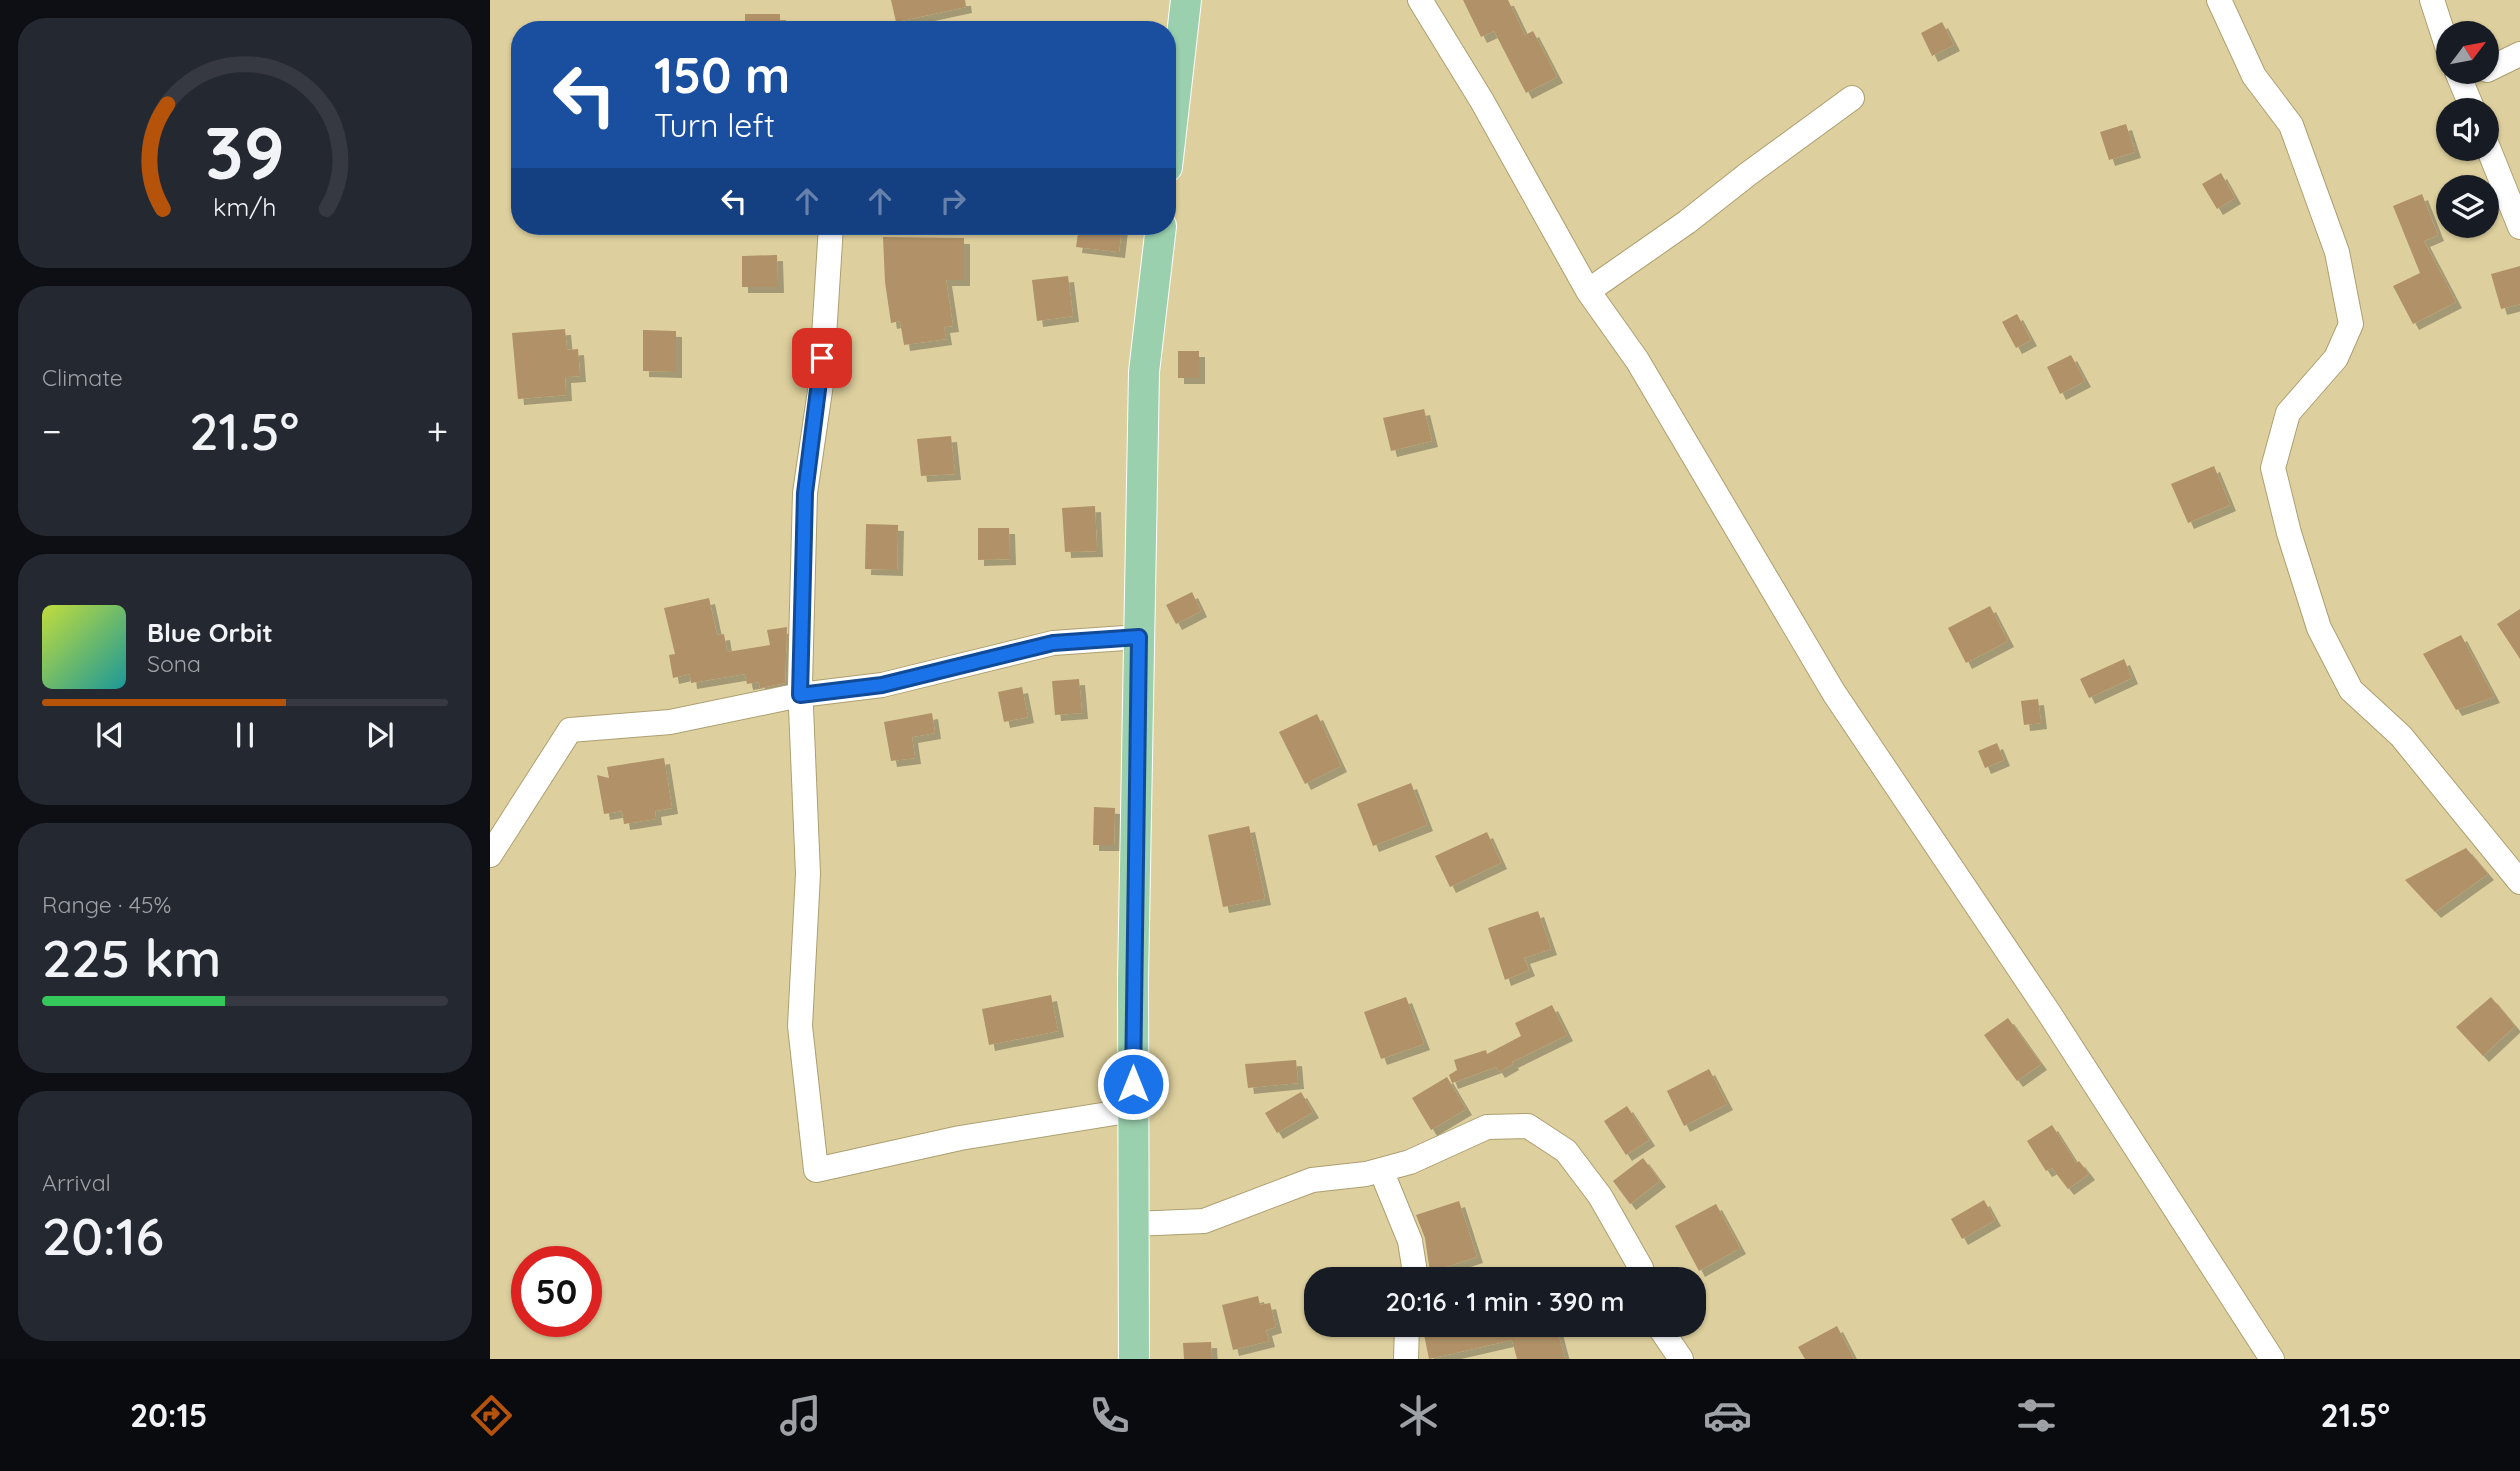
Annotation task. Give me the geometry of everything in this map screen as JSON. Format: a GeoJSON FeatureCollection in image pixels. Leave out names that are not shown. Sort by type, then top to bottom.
{"type":"FeatureCollection","features":[{"type":"Feature","properties":{"kind":"main road"},"geometry":{"type":"LineString","coordinates":[[1176,88],[1186,0]]}},
{"type":"Feature","properties":{"kind":"main road"},"geometry":{"type":"LineString","coordinates":[[1134,1359],[1133,1110],[1144,372],[1160,235]]}},
{"type":"Feature","properties":{"kind":"street"},"geometry":{"type":"LineString","coordinates":[[1420,0],[1482,102],[1588,291],[1637,360],[1834,693],[2049,1013],[2272,1359]]}},
{"type":"Feature","properties":{"kind":"street"},"geometry":{"type":"LineString","coordinates":[[2219,0],[2254,76],[2291,125],[2337,252],[2351,324],[2336,358],[2288,414],[2273,468],[2289,533],[2319,628],[2351,690],[2401,736],[2520,882]]}},
{"type":"Feature","properties":{"kind":"street"},"geometry":{"type":"LineString","coordinates":[[2431,0],[2438,21]]}},
{"type":"Feature","properties":{"kind":"street"},"geometry":{"type":"LineString","coordinates":[[2499,63],[2520,54]]}},
{"type":"Feature","properties":{"kind":"street"},"geometry":{"type":"LineString","coordinates":[[1588,291],[1687,222],[1852,98]]}},
{"type":"Feature","properties":{"kind":"street"},"geometry":{"type":"LineString","coordinates":[[2493,161],[2520,227]]}},
{"type":"Feature","properties":{"kind":"street"},"geometry":{"type":"LineString","coordinates":[[830,235],[821,384],[805,493],[800,695],[808,874],[800,1026],[816,1170],[960,1138],[1133,1110]]}},
{"type":"Feature","properties":{"kind":"street"},"geometry":{"type":"LineString","coordinates":[[490,855],[570,730],[670,722],[800,695],[882,685],[1053,643],[1139,637]]}},
{"type":"Feature","properties":{"kind":"street"},"geometry":{"type":"LineString","coordinates":[[1133,1224],[1204,1221],[1312,1180],[1381,1170],[1410,1162],[1488,1127],[1528,1126],[1566,1151],[1600,1196],[1640,1267]]}},
{"type":"Feature","properties":{"kind":"street"},"geometry":{"type":"LineString","coordinates":[[1381,1170],[1410,1241],[1414,1267]]}},
{"type":"Feature","properties":{"kind":"street"},"geometry":{"type":"LineString","coordinates":[[1406,1359],[1407,1337]]}},
{"type":"Feature","properties":{"kind":"street"},"geometry":{"type":"LineString","coordinates":[[1666,1337],[1681,1359]]}},
{"type":"Feature","properties":{"kind":"building"},"geometry":{"type":"Polygon","coordinates":[[[891,0],[965,0],[966,7],[896,21],[891,0]]]}},
{"type":"Feature","properties":{"kind":"building"},"geometry":{"type":"Polygon","coordinates":[[[1463,0],[1508,0],[1525,35],[1533,31],[1557,77],[1526,93],[1494,31],[1481,37],[1463,0]]]}},
{"type":"Feature","properties":{"kind":"building"},"geometry":{"type":"Polygon","coordinates":[[[745,14],[780,14],[780,21],[745,21],[745,14]]]}},
{"type":"Feature","properties":{"kind":"building"},"geometry":{"type":"Polygon","coordinates":[[[1942,22],[1954,45],[1932,56],[1921,33],[1942,22]]]}},
{"type":"Feature","properties":{"kind":"building"},"geometry":{"type":"Polygon","coordinates":[[[2126,124],[2135,152],[2109,160],[2100,132],[2126,124]]]}},
{"type":"Feature","properties":{"kind":"building"},"geometry":{"type":"Polygon","coordinates":[[[2221,173],[2235,198],[2217,209],[2202,184],[2221,173]]]}},
{"type":"Feature","properties":{"kind":"building"},"geometry":{"type":"Polygon","coordinates":[[[2422,194],[2436,230],[2436,236],[2424,241],[2456,302],[2413,324],[2393,286],[2420,273],[2393,206],[2422,194]]]}},
{"type":"Feature","properties":{"kind":"building"},"geometry":{"type":"Polygon","coordinates":[[[1078,235],[1121,235],[1119,252],[1076,247],[1078,235]]]}},
{"type":"Feature","properties":{"kind":"building"},"geometry":{"type":"Polygon","coordinates":[[[883,237],[964,238],[964,280],[946,280],[953,326],[944,327],[946,339],[904,345],[900,321],[891,323],[885,282],[883,237]]]}},
{"type":"Feature","properties":{"kind":"building"},"geometry":{"type":"Polygon","coordinates":[[[777,255],[778,287],[742,287],[742,256],[777,255]]]}},
{"type":"Feature","properties":{"kind":"building"},"geometry":{"type":"Polygon","coordinates":[[[2520,266],[2520,304],[2501,309],[2491,274],[2520,266]]]}},
{"type":"Feature","properties":{"kind":"building"},"geometry":{"type":"Polygon","coordinates":[[[1068,276],[1073,316],[1037,321],[1032,280],[1068,276]]]}},
{"type":"Feature","properties":{"kind":"building"},"geometry":{"type":"Polygon","coordinates":[[[2017,314],[2031,340],[2016,348],[2002,322],[2017,314]]]}},
{"type":"Feature","properties":{"kind":"building"},"geometry":{"type":"Polygon","coordinates":[[[565,329],[567,350],[578,349],[580,376],[565,377],[566,395],[518,399],[512,333],[565,329]]]}},
{"type":"Feature","properties":{"kind":"building"},"geometry":{"type":"Polygon","coordinates":[[[643,330],[676,331],[676,372],[643,371],[643,330]]]}},
{"type":"Feature","properties":{"kind":"building"},"geometry":{"type":"Polygon","coordinates":[[[1178,351],[1199,351],[1199,378],[1178,378],[1178,351]]]}},
{"type":"Feature","properties":{"kind":"building"},"geometry":{"type":"Polygon","coordinates":[[[2071,355],[2085,381],[2060,394],[2047,367],[2071,355]]]}},
{"type":"Feature","properties":{"kind":"building"},"geometry":{"type":"Polygon","coordinates":[[[1424,409],[1432,441],[1391,451],[1383,418],[1424,409]]]}},
{"type":"Feature","properties":{"kind":"building"},"geometry":{"type":"Polygon","coordinates":[[[951,436],[955,474],[921,476],[917,439],[951,436]]]}},
{"type":"Feature","properties":{"kind":"building"},"geometry":{"type":"Polygon","coordinates":[[[2214,466],[2230,505],[2188,523],[2171,484],[2214,466]]]}},
{"type":"Feature","properties":{"kind":"building"},"geometry":{"type":"Polygon","coordinates":[[[1095,506],[1097,551],[1065,552],[1062,508],[1095,506]]]}},
{"type":"Feature","properties":{"kind":"building"},"geometry":{"type":"Polygon","coordinates":[[[866,524],[898,525],[897,570],[865,569],[866,524]]]}},
{"type":"Feature","properties":{"kind":"building"},"geometry":{"type":"Polygon","coordinates":[[[978,528],[1009,528],[1010,559],[978,560],[978,528]]]}},
{"type":"Feature","properties":{"kind":"building"},"geometry":{"type":"Polygon","coordinates":[[[1192,592],[1201,611],[1176,624],[1166,605],[1192,592]]]}},
{"type":"Feature","properties":{"kind":"building"},"geometry":{"type":"Polygon","coordinates":[[[709,598],[717,635],[724,634],[727,652],[770,645],[767,630],[787,627],[785,683],[760,688],[759,682],[747,684],[745,674],[691,683],[690,674],[673,678],[669,655],[675,654],[664,608],[709,598]]]}},
{"type":"Feature","properties":{"kind":"building"},"geometry":{"type":"Polygon","coordinates":[[[1990,606],[2008,641],[1966,663],[1948,628],[1990,606]]]}},
{"type":"Feature","properties":{"kind":"building"},"geometry":{"type":"Polygon","coordinates":[[[2520,609],[2520,659],[2497,624],[2520,609]]]}},
{"type":"Feature","properties":{"kind":"building"},"geometry":{"type":"Polygon","coordinates":[[[2461,635],[2494,697],[2456,710],[2423,654],[2461,635]]]}},
{"type":"Feature","properties":{"kind":"building"},"geometry":{"type":"Polygon","coordinates":[[[2124,659],[2132,678],[2089,698],[2080,679],[2124,659]]]}},
{"type":"Feature","properties":{"kind":"building"},"geometry":{"type":"Polygon","coordinates":[[[1079,679],[1082,713],[1055,715],[1052,681],[1079,679]]]}},
{"type":"Feature","properties":{"kind":"building"},"geometry":{"type":"Polygon","coordinates":[[[1022,687],[1028,717],[1004,722],[998,692],[1022,687]]]}},
{"type":"Feature","properties":{"kind":"building"},"geometry":{"type":"Polygon","coordinates":[[[2038,699],[2041,723],[2024,725],[2021,701],[2038,699]]]}},
{"type":"Feature","properties":{"kind":"building"},"geometry":{"type":"Polygon","coordinates":[[[932,713],[935,733],[912,737],[915,758],[891,761],[884,722],[932,713]]]}},
{"type":"Feature","properties":{"kind":"building"},"geometry":{"type":"Polygon","coordinates":[[[1317,714],[1341,766],[1305,784],[1279,732],[1317,714]]]}},
{"type":"Feature","properties":{"kind":"building"},"geometry":{"type":"Polygon","coordinates":[[[1997,743],[2004,760],[1985,768],[1978,751],[1997,743]]]}},
{"type":"Feature","properties":{"kind":"building"},"geometry":{"type":"Polygon","coordinates":[[[664,758],[672,808],[655,811],[656,819],[624,824],[622,811],[604,814],[597,775],[609,778],[607,767],[664,758]]]}},
{"type":"Feature","properties":{"kind":"building"},"geometry":{"type":"Polygon","coordinates":[[[1411,783],[1427,825],[1373,846],[1357,804],[1411,783]]]}},
{"type":"Feature","properties":{"kind":"building"},"geometry":{"type":"Polygon","coordinates":[[[1094,807],[1115,808],[1114,845],[1093,845],[1094,807]]]}},
{"type":"Feature","properties":{"kind":"building"},"geometry":{"type":"Polygon","coordinates":[[[1249,826],[1265,899],[1223,907],[1208,835],[1249,826]]]}},
{"type":"Feature","properties":{"kind":"building"},"geometry":{"type":"Polygon","coordinates":[[[1487,832],[1501,863],[1450,887],[1435,856],[1487,832]]]}},
{"type":"Feature","properties":{"kind":"building"},"geometry":{"type":"Polygon","coordinates":[[[2466,848],[2488,874],[2435,912],[2405,880],[2466,848]]]}},
{"type":"Feature","properties":{"kind":"building"},"geometry":{"type":"Polygon","coordinates":[[[1538,911],[1551,949],[1524,958],[1529,970],[1505,980],[1488,928],[1538,911]]]}},
{"type":"Feature","properties":{"kind":"building"},"geometry":{"type":"Polygon","coordinates":[[[1051,995],[1058,1031],[989,1045],[982,1009],[1051,995]]]}},
{"type":"Feature","properties":{"kind":"building"},"geometry":{"type":"Polygon","coordinates":[[[1406,997],[1424,1044],[1381,1059],[1364,1012],[1406,997]]]}},
{"type":"Feature","properties":{"kind":"building"},"geometry":{"type":"Polygon","coordinates":[[[2491,997],[2515,1026],[2483,1056],[2456,1027],[2491,997]]]}},
{"type":"Feature","properties":{"kind":"building"},"geometry":{"type":"Polygon","coordinates":[[[1552,1005],[1567,1035],[1512,1062],[1513,1064],[1499,1072],[1496,1067],[1452,1083],[1449,1075],[1457,1070],[1454,1060],[1486,1050],[1487,1054],[1521,1036],[1515,1023],[1552,1005]]]}},
{"type":"Feature","properties":{"kind":"building"},"geometry":{"type":"Polygon","coordinates":[[[2008,1018],[2041,1064],[2017,1081],[1984,1035],[2008,1018]]]}},
{"type":"Feature","properties":{"kind":"building"},"geometry":{"type":"Polygon","coordinates":[[[1296,1060],[1298,1083],[1248,1088],[1245,1064],[1296,1060]]]}},
{"type":"Feature","properties":{"kind":"building"},"geometry":{"type":"Polygon","coordinates":[[[1709,1069],[1727,1104],[1684,1126],[1667,1091],[1709,1069]]]}},
{"type":"Feature","properties":{"kind":"building"},"geometry":{"type":"Polygon","coordinates":[[[1447,1077],[1466,1109],[1431,1130],[1412,1098],[1447,1077]]]}},
{"type":"Feature","properties":{"kind":"building"},"geometry":{"type":"Polygon","coordinates":[[[1301,1092],[1313,1112],[1277,1133],[1265,1113],[1301,1092]]]}},
{"type":"Feature","properties":{"kind":"building"},"geometry":{"type":"Polygon","coordinates":[[[1627,1106],[1649,1140],[1626,1155],[1604,1121],[1627,1106]]]}},
{"type":"Feature","properties":{"kind":"building"},"geometry":{"type":"Polygon","coordinates":[[[2052,1125],[2076,1163],[2079,1161],[2089,1174],[2068,1189],[2052,1168],[2046,1171],[2027,1141],[2052,1125]]]}},
{"type":"Feature","properties":{"kind":"building"},"geometry":{"type":"Polygon","coordinates":[[[1643,1158],[1660,1181],[1630,1204],[1613,1181],[1643,1158]]]}},
{"type":"Feature","properties":{"kind":"building"},"geometry":{"type":"Polygon","coordinates":[[[1984,1200],[1995,1220],[1962,1239],[1951,1219],[1984,1200]]]}},
{"type":"Feature","properties":{"kind":"building"},"geometry":{"type":"Polygon","coordinates":[[[1459,1201],[1477,1257],[1446,1267],[1429,1267],[1425,1238],[1416,1215],[1459,1201]]]}},
{"type":"Feature","properties":{"kind":"building"},"geometry":{"type":"Polygon","coordinates":[[[1716,1204],[1740,1248],[1706,1267],[1697,1267],[1675,1226],[1716,1204]]]}},
{"type":"Feature","properties":{"kind":"building"},"geometry":{"type":"Polygon","coordinates":[[[1258,1296],[1260,1305],[1270,1303],[1276,1327],[1266,1330],[1269,1341],[1233,1350],[1222,1305],[1258,1296]]]}},
{"type":"Feature","properties":{"kind":"building"},"geometry":{"type":"Polygon","coordinates":[[[1837,1326],[1854,1359],[1805,1359],[1798,1347],[1837,1326]]]}},
{"type":"Feature","properties":{"kind":"building"},"geometry":{"type":"Polygon","coordinates":[[[1424,1337],[1559,1337],[1565,1359],[1517,1359],[1512,1340],[1429,1359],[1424,1337]]]}},
{"type":"Feature","properties":{"kind":"building"},"geometry":{"type":"Polygon","coordinates":[[[1211,1342],[1212,1359],[1184,1359],[1183,1343],[1211,1342]]]}},
{"type":"Feature","properties":{"kind":"route"},"geometry":{"type":"LineString","coordinates":[[822,358],[821,384],[805,493],[800,695],[882,685],[1053,643],[1139,637],[1133,1084]]}}]}
